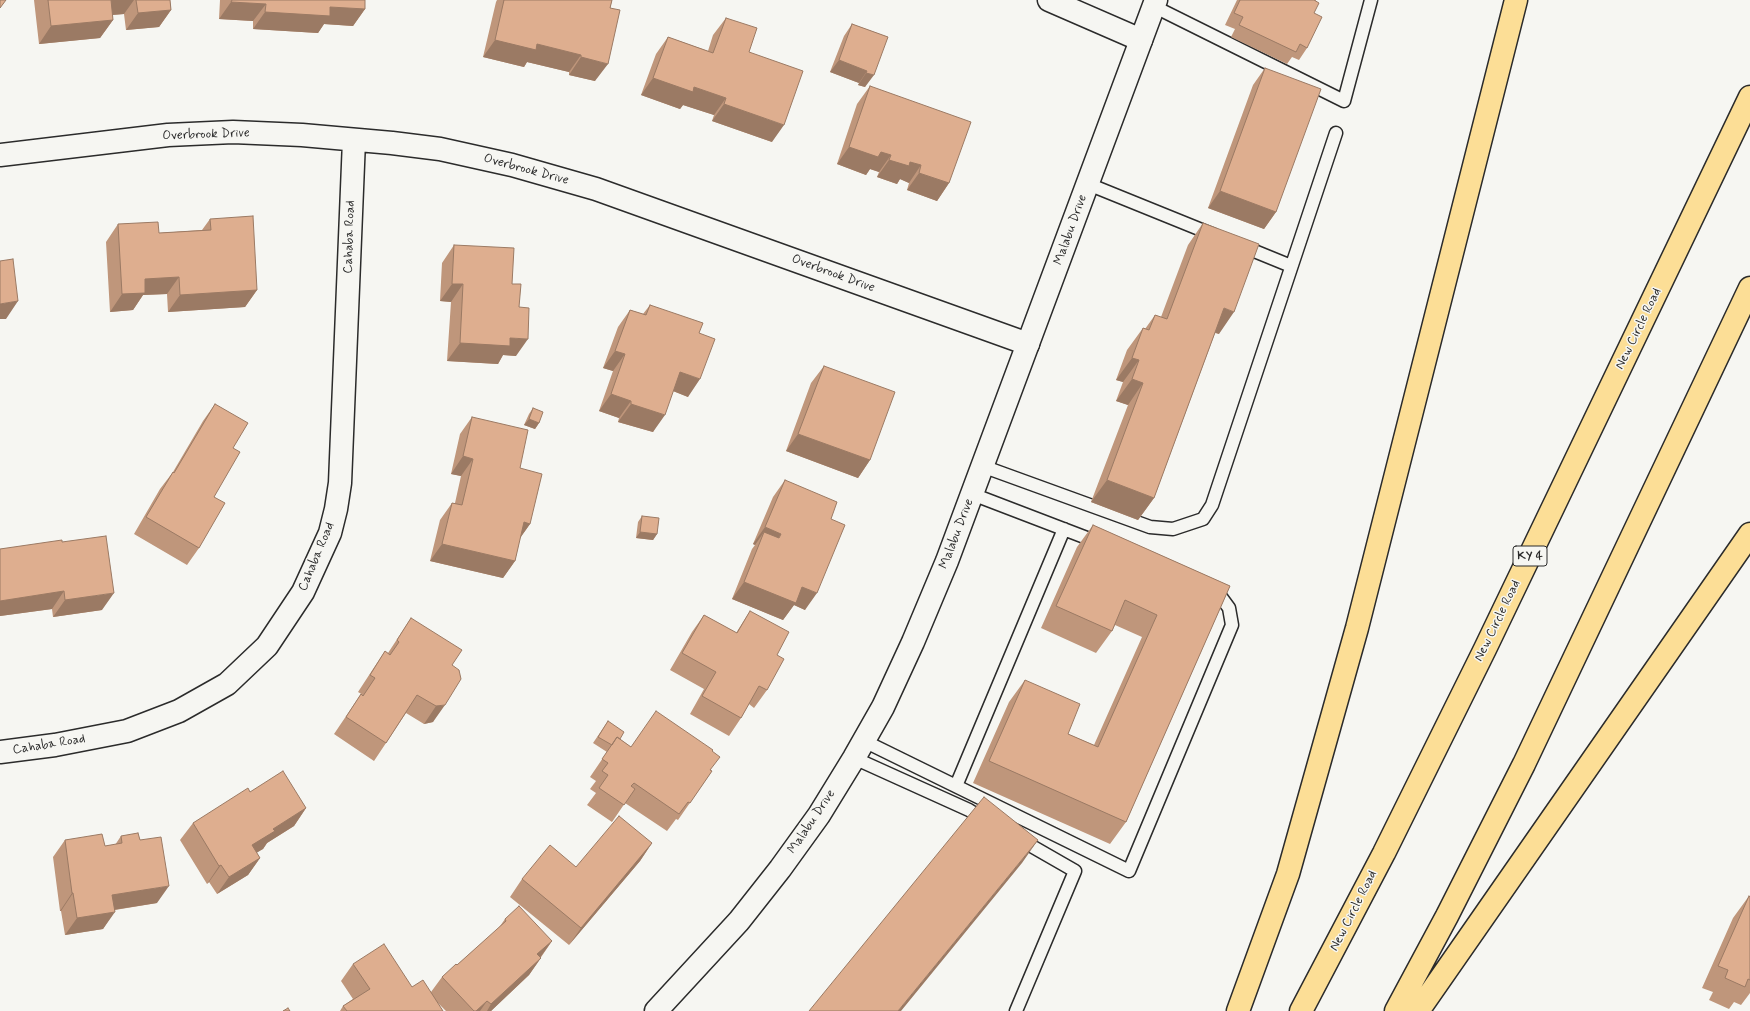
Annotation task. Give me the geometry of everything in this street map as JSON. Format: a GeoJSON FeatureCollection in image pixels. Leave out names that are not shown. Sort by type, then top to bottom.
{"type":"FeatureCollection","features":[{"type":"Feature","properties":{"kind":"highway"},"geometry":{"type":"LineString","coordinates":[[1238,1011],[1288,874],[1357,628],[1516,0]]}},
{"type":"Feature","properties":{"kind":"highway","name":"New Circle Road"},"geometry":{"type":"LineString","coordinates":[[1301,1011],[1384,853],[1488,642],[1750,97]]}},
{"type":"Feature","properties":{"kind":"highway"},"geometry":{"type":"LineString","coordinates":[[1396,1011],[1447,916],[1524,764],[1750,288]]}},
{"type":"Feature","properties":{"kind":"highway"},"geometry":{"type":"LineString","coordinates":[[1418,1011],[1750,534]]}},
{"type":"Feature","properties":{"kind":"street"},"geometry":{"type":"LineString","coordinates":[[1049,0],[1141,40]]}},
{"type":"Feature","properties":{"kind":"street","name":"Malabu Drive"},"geometry":{"type":"LineString","coordinates":[[656,1011],[739,921],[776,875],[819,815],[883,707],[913,642],[947,561],[1155,3]]}},
{"type":"Feature","properties":{"kind":"street","name":"Overbrook Drive"},"geometry":{"type":"LineString","coordinates":[[0,154],[168,136],[233,132],[302,135],[440,149],[512,165],[596,189],[1028,344]]}},
{"type":"Feature","properties":{"kind":"street","name":"Cahaba Road"},"geometry":{"type":"LineString","coordinates":[[0,752],[55,745],[127,731],[180,711],[227,684],[267,646],[303,592],[330,534],[340,483],[354,140]]}},
{"type":"Feature","properties":{"kind":"lane"},"geometry":{"type":"LineString","coordinates":[[1155,3],[1344,101],[1371,0]]}},
{"type":"Feature","properties":{"kind":"lane"},"geometry":{"type":"LineString","coordinates":[[982,466],[1150,527],[1173,529],[1203,519],[1212,505],[1336,133]]}},
{"type":"Feature","properties":{"kind":"lane"},"geometry":{"type":"LineString","coordinates":[[1088,184],[1291,266]]}},
{"type":"Feature","properties":{"kind":"lane"},"geometry":{"type":"LineString","coordinates":[[972,494],[1109,546]]}},
{"type":"Feature","properties":{"kind":"lane"},"geometry":{"type":"LineString","coordinates":[[956,786],[1064,529]]}},
{"type":"Feature","properties":{"kind":"lane"},"geometry":{"type":"LineString","coordinates":[[859,749],[956,786],[1129,870],[1232,625],[1229,608],[1214,588],[1204,583]]}},
{"type":"Feature","properties":{"kind":"lane"},"geometry":{"type":"LineString","coordinates":[[859,749],[995,825]]}},
{"type":"Feature","properties":{"kind":"lane"},"geometry":{"type":"LineString","coordinates":[[1009,833],[1075,871],[1016,1011]]}},
{"type":"Feature","properties":{"kind":"building"},"geometry":{"type":"Polygon","coordinates":[[[0,0],[6,0],[0,8],[0,0]]]}},
{"type":"Feature","properties":{"kind":"building"},"geometry":{"type":"Polygon","coordinates":[[[48,0],[111,0],[113,20],[51,26],[48,0]]]}},
{"type":"Feature","properties":{"kind":"building"},"geometry":{"type":"Polygon","coordinates":[[[136,0],[170,0],[171,10],[138,13],[136,0]]]}},
{"type":"Feature","properties":{"kind":"building"},"geometry":{"type":"Polygon","coordinates":[[[232,0],[365,0],[365,9],[330,7],[330,16],[265,12],[266,4],[231,2],[232,0]]]}},
{"type":"Feature","properties":{"kind":"building"},"geometry":{"type":"Polygon","coordinates":[[[504,0],[612,0],[610,8],[620,10],[608,64],[581,57],[581,55],[537,44],[536,50],[495,40],[504,0]]]}},
{"type":"Feature","properties":{"kind":"building"},"geometry":{"type":"Polygon","coordinates":[[[1240,0],[1314,0],[1319,3],[1314,13],[1322,17],[1307,48],[1300,44],[1296,52],[1239,25],[1243,17],[1234,13],[1240,0]]]}},
{"type":"Feature","properties":{"kind":"building"},"geometry":{"type":"Polygon","coordinates":[[[726,18],[757,28],[749,52],[803,71],[784,125],[724,104],[726,98],[694,87],[693,92],[653,78],[668,37],[713,53],[726,18]]]}},
{"type":"Feature","properties":{"kind":"building"},"geometry":{"type":"Polygon","coordinates":[[[852,24],[888,37],[874,75],[866,73],[867,71],[839,60],[852,24]]]}},
{"type":"Feature","properties":{"kind":"building"},"geometry":{"type":"Polygon","coordinates":[[[1265,68],[1321,89],[1276,212],[1220,191],[1265,68]]]}},
{"type":"Feature","properties":{"kind":"building"},"geometry":{"type":"Polygon","coordinates":[[[870,86],[971,122],[949,183],[919,173],[921,165],[910,162],[909,166],[889,160],[891,155],[881,152],[878,157],[849,147],[870,86]]]}},
{"type":"Feature","properties":{"kind":"building"},"geometry":{"type":"Polygon","coordinates":[[[253,216],[257,290],[180,295],[179,277],[145,279],[145,293],[122,294],[118,224],[158,222],[159,233],[211,230],[210,219],[253,216]]]}},
{"type":"Feature","properties":{"kind":"building"},"geometry":{"type":"Polygon","coordinates":[[[1203,223],[1259,244],[1234,312],[1224,308],[1154,498],[1107,480],[1143,383],[1132,379],[1139,360],[1132,358],[1143,328],[1149,330],[1155,315],[1167,319],[1203,223]]]}},
{"type":"Feature","properties":{"kind":"building"},"geometry":{"type":"Polygon","coordinates":[[[454,245],[514,248],[512,284],[521,284],[519,307],[529,308],[528,339],[510,338],[510,346],[460,343],[463,284],[452,284],[454,245]]]}},
{"type":"Feature","properties":{"kind":"building"},"geometry":{"type":"Polygon","coordinates":[[[13,259],[18,301],[0,304],[0,261],[13,259]]]}},
{"type":"Feature","properties":{"kind":"building"},"geometry":{"type":"Polygon","coordinates":[[[650,305],[703,323],[699,333],[715,339],[700,379],[680,372],[665,415],[631,404],[631,401],[611,394],[625,354],[615,351],[630,310],[646,315],[650,305]]]}},
{"type":"Feature","properties":{"kind":"building"},"geometry":{"type":"Polygon","coordinates":[[[824,366],[895,392],[870,460],[798,434],[824,366]]]}},
{"type":"Feature","properties":{"kind":"building"},"geometry":{"type":"Polygon","coordinates":[[[215,404],[248,423],[233,448],[240,452],[214,497],[225,503],[199,548],[146,517],[215,404]]]}},
{"type":"Feature","properties":{"kind":"building"},"geometry":{"type":"Polygon","coordinates":[[[533,408],[543,412],[539,423],[529,419],[533,408]]]}},
{"type":"Feature","properties":{"kind":"building"},"geometry":{"type":"Polygon","coordinates":[[[472,417],[528,430],[520,468],[542,474],[530,524],[524,522],[515,561],[442,544],[452,503],[462,505],[473,459],[463,456],[472,417]]]}},
{"type":"Feature","properties":{"kind":"building"},"geometry":{"type":"Polygon","coordinates":[[[785,480],[837,502],[831,519],[845,525],[817,593],[802,587],[796,603],[744,582],[764,532],[779,538],[781,534],[765,527],[785,480]]]}},
{"type":"Feature","properties":{"kind":"building"},"geometry":{"type":"Polygon","coordinates":[[[642,516],[659,518],[657,534],[640,532],[642,516]]]}},
{"type":"Feature","properties":{"kind":"building"},"geometry":{"type":"Polygon","coordinates":[[[1093,525],[1230,586],[1126,822],[989,761],[1025,680],[1080,704],[1068,734],[1098,747],[1157,615],[1125,600],[1112,631],[1056,606],[1093,525]]]}},
{"type":"Feature","properties":{"kind":"building"},"geometry":{"type":"Polygon","coordinates":[[[106,536],[114,593],[65,600],[64,591],[0,601],[0,549],[62,540],[62,542],[106,536]]]}},
{"type":"Feature","properties":{"kind":"building"},"geometry":{"type":"Polygon","coordinates":[[[750,611],[789,632],[777,655],[784,659],[767,690],[759,686],[741,718],[702,696],[716,672],[682,653],[704,615],[737,633],[750,611]]]}},
{"type":"Feature","properties":{"kind":"building"},"geometry":{"type":"Polygon","coordinates":[[[411,618],[462,650],[452,665],[459,670],[461,679],[445,705],[436,706],[417,695],[386,743],[346,717],[361,694],[363,696],[375,678],[370,675],[385,651],[390,655],[399,642],[397,640],[411,618]]]}},
{"type":"Feature","properties":{"kind":"building"},"geometry":{"type":"Polygon","coordinates":[[[656,711],[713,750],[712,751],[720,757],[710,770],[712,771],[690,803],[688,802],[679,814],[634,783],[631,786],[635,789],[624,805],[599,788],[608,775],[602,771],[608,763],[602,759],[617,737],[631,747],[656,711]]]}},
{"type":"Feature","properties":{"kind":"building"},"geometry":{"type":"Polygon","coordinates":[[[608,721],[624,732],[620,739],[617,737],[612,745],[598,737],[608,721]]]}},
{"type":"Feature","properties":{"kind":"building"},"geometry":{"type":"Polygon","coordinates":[[[283,771],[306,808],[273,829],[275,831],[252,845],[260,858],[229,877],[221,865],[219,866],[193,823],[248,788],[250,792],[283,771]]]}},
{"type":"Feature","properties":{"kind":"building"},"geometry":{"type":"Polygon","coordinates":[[[984,797],[1038,840],[898,1011],[809,1011],[984,797]]]}},
{"type":"Feature","properties":{"kind":"building"},"geometry":{"type":"Polygon","coordinates":[[[619,816],[652,843],[581,928],[522,879],[550,845],[576,867],[619,816]]]}},
{"type":"Feature","properties":{"kind":"building"},"geometry":{"type":"Polygon","coordinates":[[[138,833],[140,840],[161,837],[169,886],[112,895],[115,912],[77,918],[65,840],[102,834],[105,846],[122,843],[121,836],[138,833]]]}},
{"type":"Feature","properties":{"kind":"building"},"geometry":{"type":"Polygon","coordinates":[[[1749,896],[1750,980],[1748,979],[1745,987],[1725,978],[1728,970],[1718,966],[1749,896]]]}},
{"type":"Feature","properties":{"kind":"building"},"geometry":{"type":"Polygon","coordinates":[[[519,906],[552,941],[537,954],[541,958],[491,1004],[487,1001],[476,1011],[474,1011],[442,977],[506,921],[505,919],[519,906]]]}},
{"type":"Feature","properties":{"kind":"building"},"geometry":{"type":"Polygon","coordinates":[[[384,944],[412,987],[423,980],[443,1011],[347,1011],[343,1006],[370,989],[353,964],[384,944]]]}},
{"type":"Feature","properties":{"kind":"building"},"geometry":{"type":"Polygon","coordinates":[[[288,1008],[290,1011],[283,1011],[288,1008]]]}}]}
